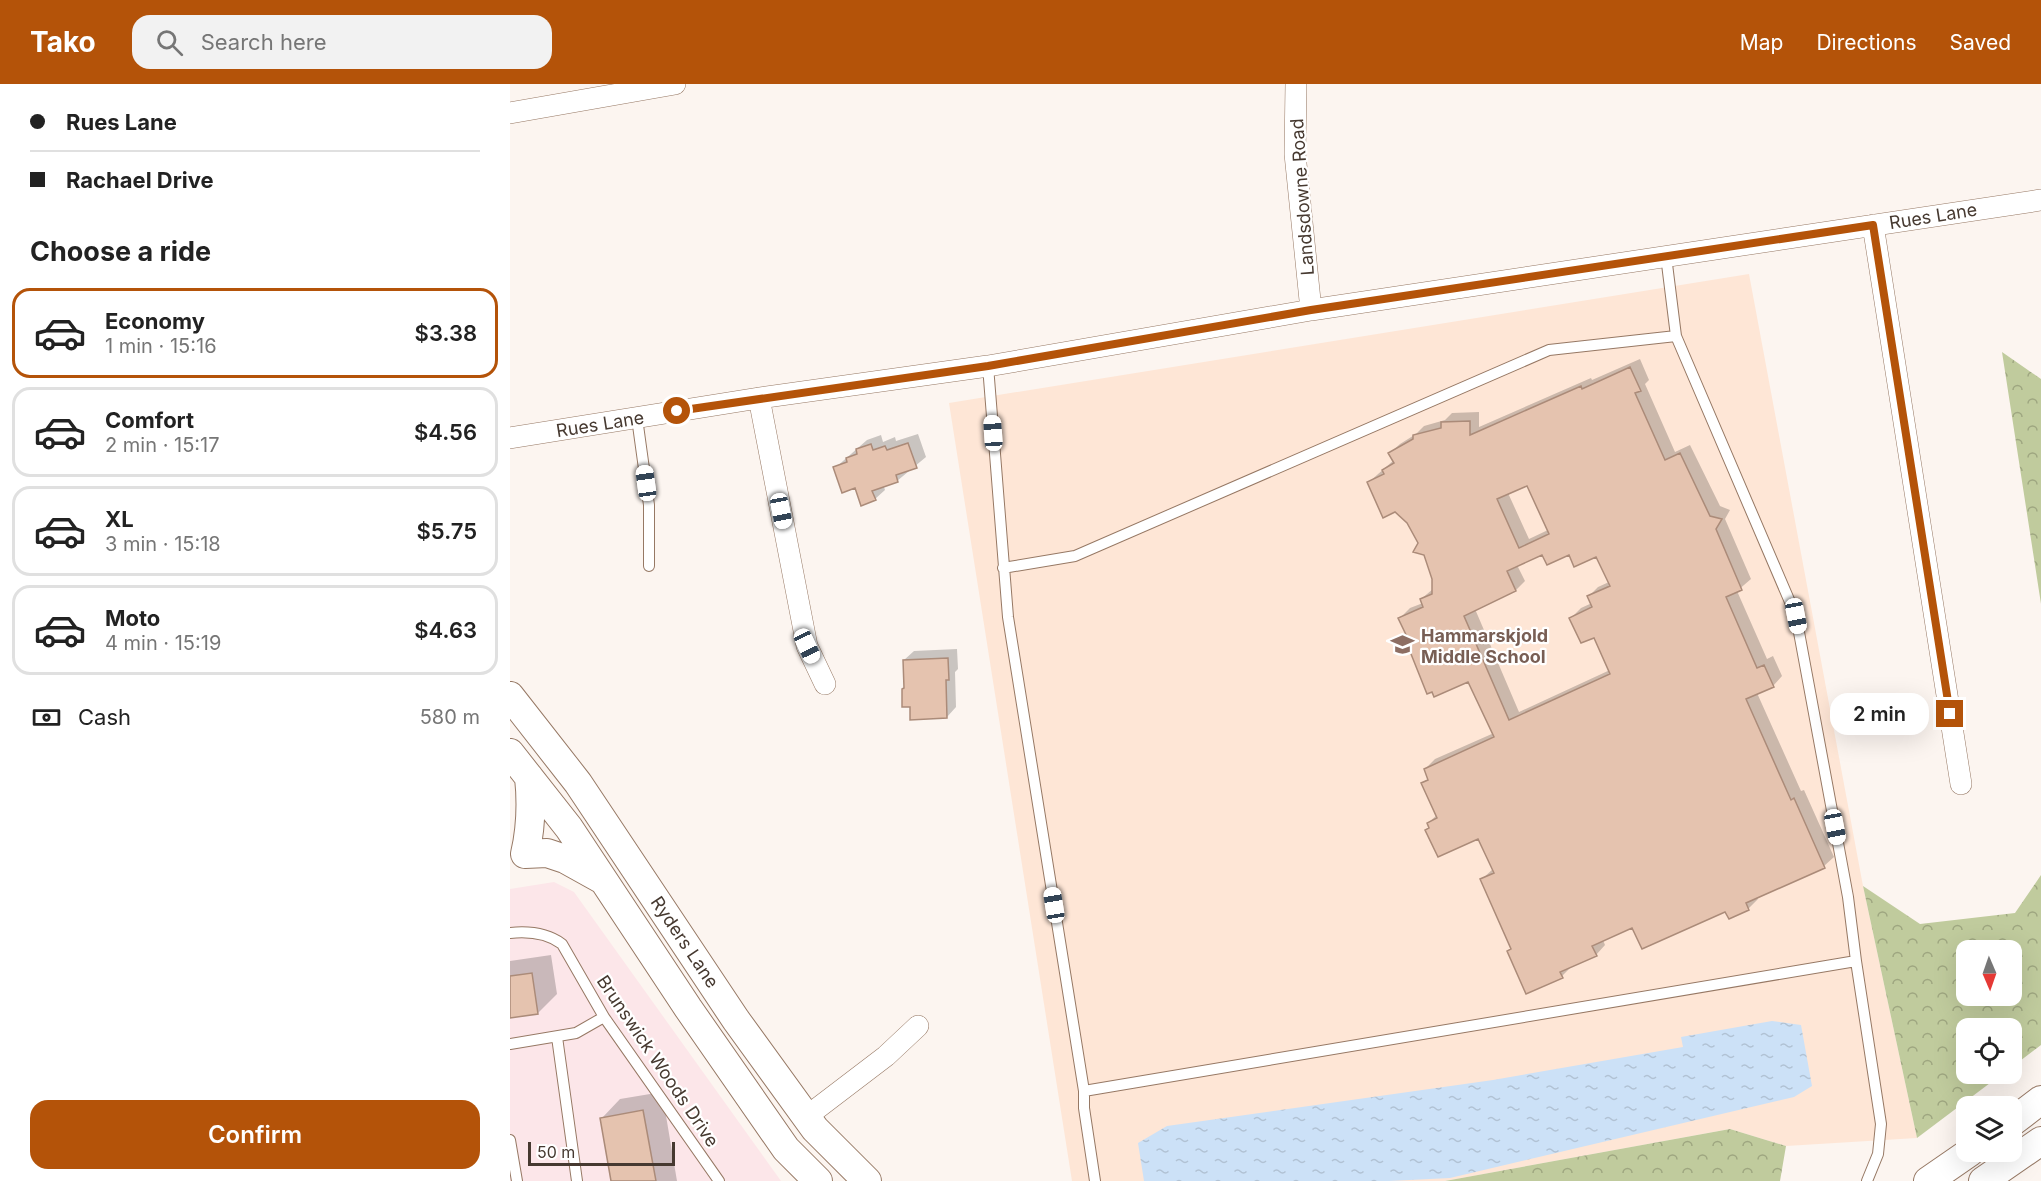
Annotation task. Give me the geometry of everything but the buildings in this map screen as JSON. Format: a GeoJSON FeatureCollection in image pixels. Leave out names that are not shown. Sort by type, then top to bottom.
{"type":"FeatureCollection","features":[{"type":"Feature","properties":{"kind":"main road","name":"Ryders Lane"},"geometry":{"type":"LineString","coordinates":[[510,696],[578,783],[736,1020],[806,1117],[867,1181]]}},
{"type":"Feature","properties":{"kind":"main road","name":"Ryders Lane"},"geometry":{"type":"LineString","coordinates":[[510,753],[569,828],[688,1008],[786,1149],[818,1181]]}},
{"type":"Feature","properties":{"kind":"main road"},"geometry":{"type":"LineString","coordinates":[[529,777],[532,808],[530,835],[521,856],[547,853],[565,859],[603,880]]}},
{"type":"Feature","properties":{"kind":"main road"},"geometry":{"type":"LineString","coordinates":[[2022,1115],[2041,1101]]}},
{"type":"Feature","properties":{"kind":"main road"},"geometry":{"type":"LineString","coordinates":[[1983,1181],[2041,1141]]}},
{"type":"Feature","properties":{"kind":"main road"},"geometry":{"type":"LineString","coordinates":[[1928,1181],[1956,1162]]}},
{"type":"Feature","properties":{"kind":"street"},"geometry":{"type":"LineString","coordinates":[[510,113],[675,84]]}},
{"type":"Feature","properties":{"kind":"street","name":"Landsdowne Road"},"geometry":{"type":"LineString","coordinates":[[1296,84],[1295,154],[1311,310]]}},
{"type":"Feature","properties":{"kind":"street","name":"Rues Lane"},"geometry":{"type":"LineString","coordinates":[[510,438],[759,398],[988,366],[1311,310],[2041,200]]}},
{"type":"Feature","properties":{"kind":"street"},"geometry":{"type":"LineString","coordinates":[[1873,225],[1962,784]]}},
{"type":"Feature","properties":{"kind":"street"},"geometry":{"type":"LineString","coordinates":[[759,398],[807,646],[825,684]]}},
{"type":"Feature","properties":{"kind":"street"},"geometry":{"type":"LineString","coordinates":[[806,1117],[886,1056],[918,1026]]}},
{"type":"Feature","properties":{"kind":"lane"},"geometry":{"type":"LineString","coordinates":[[1666,256],[1676,336],[1796,616],[1848,897],[1881,1124],[1878,1154],[1867,1181]]}},
{"type":"Feature","properties":{"kind":"lane"},"geometry":{"type":"LineString","coordinates":[[1003,567],[1075,556],[1549,350],[1676,336]]}},
{"type":"Feature","properties":{"kind":"lane"},"geometry":{"type":"LineString","coordinates":[[988,366],[1008,617],[1084,1091],[1084,1108],[1095,1181]]}},
{"type":"Feature","properties":{"kind":"lane"},"geometry":{"type":"LineString","coordinates":[[637,418],[649,505],[649,566]]}},
{"type":"Feature","properties":{"kind":"lane","name":"Brunswick Woods Drive"},"geometry":{"type":"LineString","coordinates":[[510,933],[552,936],[562,944],[604,1017],[720,1181]]}},
{"type":"Feature","properties":{"kind":"lane"},"geometry":{"type":"LineString","coordinates":[[1084,1091],[1856,962]]}},
{"type":"Feature","properties":{"kind":"lane"},"geometry":{"type":"LineString","coordinates":[[510,1044],[576,1033],[604,1017]]}},
{"type":"Feature","properties":{"kind":"lane"},"geometry":{"type":"LineString","coordinates":[[557,1036],[577,1181]]}},
{"type":"Feature","properties":{"kind":"lane"},"geometry":{"type":"LineString","coordinates":[[510,1140],[517,1181]]}},
{"type":"Feature","properties":{"kind":"shaded area","name":"Hammarskjold Middle School"},"geometry":{"type":"Polygon","coordinates":[[[1749,274],[1863,886],[1917,1138],[1786,1146],[1730,1129],[1445,1181],[1072,1181],[949,403],[1749,274]]]}},
{"type":"Feature","properties":{"kind":"shaded area"},"geometry":{"type":"Polygon","coordinates":[[[554,882],[574,892],[781,1181],[510,1181],[510,889],[554,882]]]}},
{"type":"Feature","properties":{"kind":"green space"},"geometry":{"type":"Polygon","coordinates":[[[2002,352],[2041,379],[2041,604],[2002,352]]]}},
{"type":"Feature","properties":{"kind":"green space"},"geometry":{"type":"Polygon","coordinates":[[[2041,875],[2041,1045],[2022,1059],[2022,1018],[1956,1018],[1956,1084],[1989,1084],[1973,1096],[1956,1096],[1956,1109],[1917,1138],[1863,886],[1920,924],[2015,913],[2041,875]]]}},
{"type":"Feature","properties":{"kind":"green space"},"geometry":{"type":"Polygon","coordinates":[[[1730,1129],[1786,1146],[1780,1181],[1445,1181],[1730,1129]]]}},
{"type":"Feature","properties":{"kind":"water"},"geometry":{"type":"Polygon","coordinates":[[[1772,1021],[1801,1025],[1812,1086],[1794,1097],[1450,1178],[1389,1181],[1144,1181],[1138,1143],[1167,1126],[1493,1080],[1683,1047],[1681,1037],[1772,1021]]]}},
{"type":"Feature","properties":{"kind":"place","name":"Hammarskjold Middle School"},"geometry":{"type":"Point","coordinates":[1403,645]}},
{"type":"Feature","properties":{"kind":"route"},"geometry":{"type":"LineString","coordinates":[[677,411],[988,366],[1311,310],[1873,225],[1950,714]]}}]}
